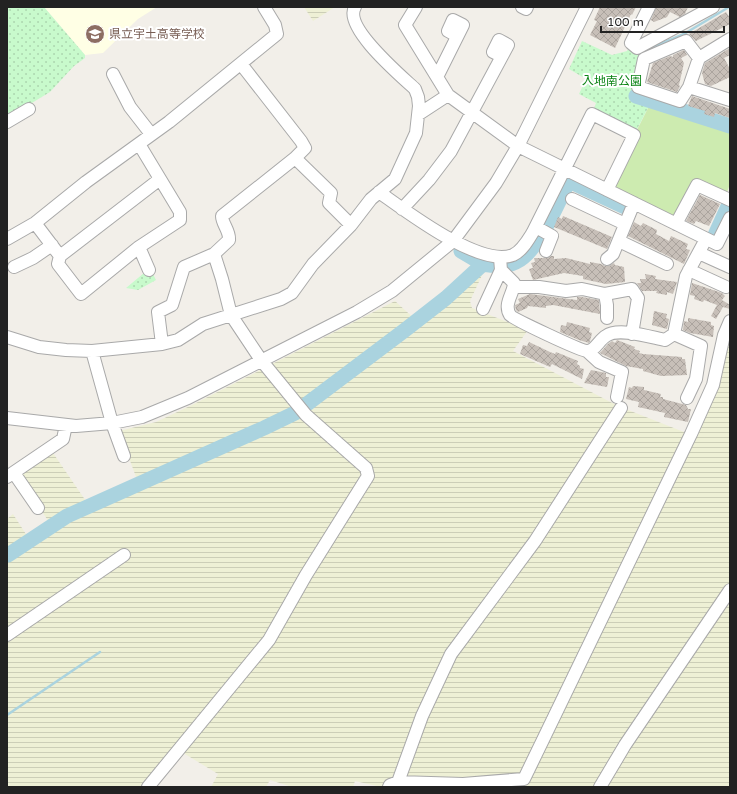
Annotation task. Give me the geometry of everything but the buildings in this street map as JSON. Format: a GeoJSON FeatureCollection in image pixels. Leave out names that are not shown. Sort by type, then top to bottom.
{"type":"FeatureCollection","features":[{"type":"Feature","properties":{"kind":"street"},"geometry":{"type":"LineString","coordinates":[[7,239],[36,223],[86,182],[169,122],[277,34],[275,25],[264,7]]}},
{"type":"Feature","properties":{"kind":"street"},"geometry":{"type":"LineString","coordinates":[[7,337],[39,347],[92,351],[162,344],[178,340],[203,324],[281,299],[292,293],[313,264],[351,225],[371,199],[395,178],[416,133],[419,114],[418,97],[415,88],[368,43],[353,19],[352,12],[355,7]]}},
{"type":"Feature","properties":{"kind":"street"},"geometry":{"type":"LineString","coordinates":[[522,7],[526,9],[527,7]]}},
{"type":"Feature","properties":{"kind":"street"},"geometry":{"type":"LineString","coordinates":[[7,418],[66,425],[112,423],[142,417],[172,405],[262,360],[357,312],[392,291],[453,241],[496,183],[518,146],[587,7]]}},
{"type":"Feature","properties":{"kind":"street"},"geometry":{"type":"LineString","coordinates":[[650,7],[631,43],[637,48],[713,7]]}},
{"type":"Feature","properties":{"kind":"street"},"geometry":{"type":"LineString","coordinates":[[413,8],[405,26],[448,95],[518,146],[717,244],[730,218]]}},
{"type":"Feature","properties":{"kind":"street"},"geometry":{"type":"LineString","coordinates":[[437,77],[457,36]]}},
{"type":"Feature","properties":{"kind":"street"},"geometry":{"type":"LineString","coordinates":[[699,58],[686,41],[644,58],[638,87],[680,101],[690,87],[699,58],[730,39]]}},
{"type":"Feature","properties":{"kind":"street"},"geometry":{"type":"LineString","coordinates":[[402,209],[429,180],[451,151],[502,56]]}},
{"type":"Feature","properties":{"kind":"street"},"geometry":{"type":"LineString","coordinates":[[162,344],[158,312],[172,305],[184,267],[214,254],[229,240],[229,236],[222,219],[224,213],[295,158],[305,148],[301,140],[241,64]]}},
{"type":"Feature","properties":{"kind":"street"},"geometry":{"type":"LineString","coordinates":[[113,74],[130,108],[151,134]]}},
{"type":"Feature","properties":{"kind":"street"},"geometry":{"type":"LineString","coordinates":[[690,87],[727,96]]}},
{"type":"Feature","properties":{"kind":"street"},"geometry":{"type":"LineString","coordinates":[[419,114],[448,95]]}},
{"type":"Feature","properties":{"kind":"street"},"geometry":{"type":"LineString","coordinates":[[7,122],[29,109]]}},
{"type":"Feature","properties":{"kind":"street"},"geometry":{"type":"LineString","coordinates":[[483,309],[500,264],[514,255],[541,229],[592,114],[634,135],[607,190]]}},
{"type":"Feature","properties":{"kind":"street"},"geometry":{"type":"LineString","coordinates":[[139,144],[180,212],[180,220],[139,247],[81,294],[58,264],[60,256],[160,179]]}},
{"type":"Feature","properties":{"kind":"street"},"geometry":{"type":"LineString","coordinates":[[295,158],[331,194],[330,203],[351,225]]}},
{"type":"Feature","properties":{"kind":"street"},"geometry":{"type":"LineString","coordinates":[[676,224],[697,185],[730,200]]}},
{"type":"Feature","properties":{"kind":"street"},"geometry":{"type":"LineString","coordinates":[[379,192],[402,209],[453,241],[500,264],[514,283],[508,306],[510,314],[515,319],[544,331],[562,342],[587,351],[599,362],[622,372],[619,402],[535,541],[451,654],[422,716],[394,785],[463,784],[524,779],[691,434],[713,385],[724,335],[730,321]]}},
{"type":"Feature","properties":{"kind":"street"},"geometry":{"type":"LineString","coordinates":[[572,199],[625,224]]}},
{"type":"Feature","properties":{"kind":"street"},"geometry":{"type":"LineString","coordinates":[[607,259],[613,254],[634,204]]}},
{"type":"Feature","properties":{"kind":"street"},"geometry":{"type":"LineString","coordinates":[[36,223],[60,256]]}},
{"type":"Feature","properties":{"kind":"street"},"geometry":{"type":"LineString","coordinates":[[541,229],[552,236],[546,251]]}},
{"type":"Feature","properties":{"kind":"street"},"geometry":{"type":"LineString","coordinates":[[587,351],[593,348],[606,335],[619,332],[665,340],[674,334],[686,276],[706,239]]}},
{"type":"Feature","properties":{"kind":"street"},"geometry":{"type":"LineString","coordinates":[[619,241],[667,264]]}},
{"type":"Feature","properties":{"kind":"street"},"geometry":{"type":"LineString","coordinates":[[14,267],[33,258],[52,245]]}},
{"type":"Feature","properties":{"kind":"street"},"geometry":{"type":"LineString","coordinates":[[139,247],[150,270]]}},
{"type":"Feature","properties":{"kind":"street"},"geometry":{"type":"LineString","coordinates":[[699,253],[730,267]]}},
{"type":"Feature","properties":{"kind":"street"},"geometry":{"type":"LineString","coordinates":[[148,787],[268,640],[306,575],[368,476],[366,468],[306,415],[262,360],[231,315],[214,254]]}},
{"type":"Feature","properties":{"kind":"street"},"geometry":{"type":"LineString","coordinates":[[689,270],[726,287]]}},
{"type":"Feature","properties":{"kind":"street"},"geometry":{"type":"LineString","coordinates":[[514,287],[539,286],[566,291],[582,289],[605,294],[632,289],[638,298],[632,334]]}},
{"type":"Feature","properties":{"kind":"street"},"geometry":{"type":"LineString","coordinates":[[605,294],[608,305],[607,318]]}},
{"type":"Feature","properties":{"kind":"street"},"geometry":{"type":"LineString","coordinates":[[674,334],[701,346],[696,379],[687,398]]}},
{"type":"Feature","properties":{"kind":"street"},"geometry":{"type":"LineString","coordinates":[[92,351],[112,423],[124,456]]}},
{"type":"Feature","properties":{"kind":"street"},"geometry":{"type":"LineString","coordinates":[[38,508],[10,475],[64,439],[66,425]]}},
{"type":"Feature","properties":{"kind":"street"},"geometry":{"type":"LineString","coordinates":[[7,635],[124,555]]}},
{"type":"Feature","properties":{"kind":"street"},"geometry":{"type":"LineString","coordinates":[[600,787],[625,745],[730,590]]}},
{"type":"Feature","properties":{"kind":"shaded area","name":"県立宇土高等学校"},"geometry":{"type":"Polygon","coordinates":[[[44,7],[157,7],[138,19],[103,53],[85,55],[44,7]]]}},
{"type":"Feature","properties":{"kind":"shaded area"},"geometry":{"type":"Polygon","coordinates":[[[304,7],[335,7],[313,21],[304,7]]]}},
{"type":"Feature","properties":{"kind":"shaded area"},"geometry":{"type":"Polygon","coordinates":[[[481,269],[484,271],[470,301],[472,308],[528,330],[513,351],[618,406],[694,436],[730,328],[730,787],[381,787],[355,781],[353,787],[292,787],[270,780],[266,787],[211,787],[218,774],[175,748],[145,786],[7,787],[7,519],[13,514],[31,542],[53,528],[16,473],[51,450],[90,507],[139,485],[119,431],[156,422],[395,301],[418,322],[481,269]]]}},
{"type":"Feature","properties":{"kind":"green space"},"geometry":{"type":"Polygon","coordinates":[[[7,7],[44,7],[85,55],[85,58],[74,66],[50,92],[7,118],[7,7]]]}},
{"type":"Feature","properties":{"kind":"green space","name":"入地南公園"},"geometry":{"type":"Polygon","coordinates":[[[582,41],[612,55],[627,51],[631,43],[644,59],[638,87],[633,97],[650,104],[634,135],[592,114],[596,103],[579,94],[586,79],[569,69],[582,41]]]}},
{"type":"Feature","properties":{"kind":"green space"},"geometry":{"type":"Polygon","coordinates":[[[650,104],[730,130],[730,184],[725,198],[697,185],[676,224],[607,190],[650,104]]]}},
{"type":"Feature","properties":{"kind":"green space"},"geometry":{"type":"Polygon","coordinates":[[[150,268],[156,280],[138,290],[126,288],[150,268]]]}},
{"type":"Feature","properties":{"kind":"waterway"},"geometry":{"type":"LineString","coordinates":[[644,51],[684,34],[729,7]]}},
{"type":"Feature","properties":{"kind":"waterway"},"geometry":{"type":"LineString","coordinates":[[636,96],[730,126]]}},
{"type":"Feature","properties":{"kind":"waterway"},"geometry":{"type":"LineString","coordinates":[[8,555],[67,516],[295,413],[446,298],[483,264],[496,266],[508,265],[524,257],[532,249],[546,228],[567,185],[573,183],[627,208]]}},
{"type":"Feature","properties":{"kind":"waterway"},"geometry":{"type":"LineString","coordinates":[[715,235],[729,204]]}},
{"type":"Feature","properties":{"kind":"waterway"},"geometry":{"type":"LineString","coordinates":[[461,251],[483,264]]}},
{"type":"Feature","properties":{"kind":"waterway"},"geometry":{"type":"LineString","coordinates":[[7,715],[100,652]]}},
{"type":"Feature","properties":{"kind":"place","name":"県立宇土高等学校"},"geometry":{"type":"Point","coordinates":[95,34]}}]}
